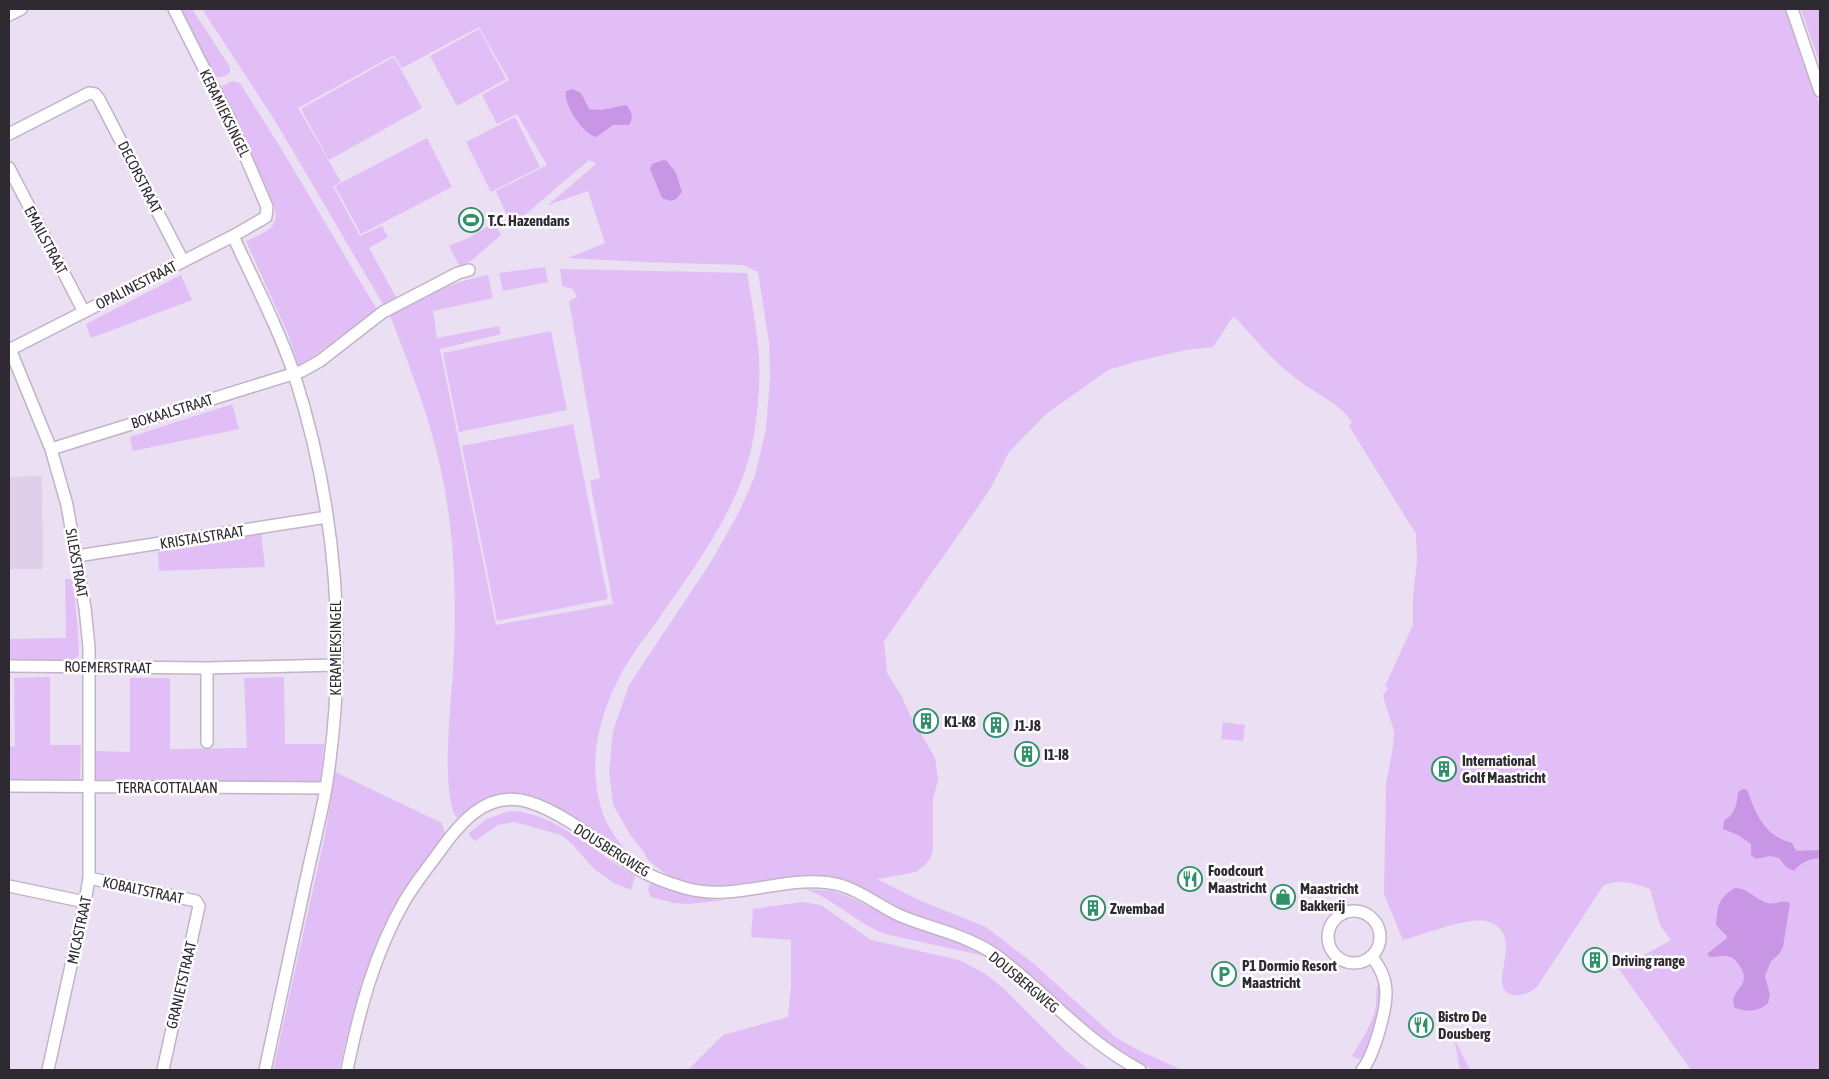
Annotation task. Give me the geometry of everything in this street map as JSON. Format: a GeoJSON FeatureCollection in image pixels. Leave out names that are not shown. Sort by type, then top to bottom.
{"type":"FeatureCollection","features":[{"type":"Feature","properties":{"kind":"street"},"geometry":{"type":"LineString","coordinates":[[9,15],[21,9]]}},
{"type":"Feature","properties":{"kind":"street","name":"KERAMIEKSINGEL"},"geometry":{"type":"LineString","coordinates":[[174,9],[243,147],[267,207],[267,214],[264,220]]}},
{"type":"Feature","properties":{"kind":"street"},"geometry":{"type":"LineString","coordinates":[[1792,9],[1820,91]]}},
{"type":"Feature","properties":{"kind":"street","name":"DECORSTRAAT"},"geometry":{"type":"LineString","coordinates":[[9,134],[89,93],[95,94],[183,261]]}},
{"type":"Feature","properties":{"kind":"street","name":"EMAILSTRAAT"},"geometry":{"type":"LineString","coordinates":[[9,168],[84,312]]}},
{"type":"Feature","properties":{"kind":"street","name":"OPALINESTRAAT"},"geometry":{"type":"LineString","coordinates":[[9,349],[264,220]]}},
{"type":"Feature","properties":{"kind":"street","name":"KERAMIEKSINGEL"},"geometry":{"type":"LineString","coordinates":[[233,236],[298,372],[327,517],[336,594],[337,665],[326,788],[265,1070]]}},
{"type":"Feature","properties":{"kind":"street","name":"BOKAALSTRAAT"},"geometry":{"type":"LineString","coordinates":[[51,449],[298,372],[320,360],[383,312],[458,273],[469,270]]}},
{"type":"Feature","properties":{"kind":"street","name":"SILEXSTRAAT"},"geometry":{"type":"LineString","coordinates":[[9,349],[51,449],[67,505],[77,556],[87,627],[89,787]]}},
{"type":"Feature","properties":{"kind":"street","name":"KRISTALSTRAAT"},"geometry":{"type":"LineString","coordinates":[[77,556],[327,517]]}},
{"type":"Feature","properties":{"kind":"street","name":"ROEMERSTRAAT"},"geometry":{"type":"LineString","coordinates":[[9,666],[207,668],[337,665]]}},
{"type":"Feature","properties":{"kind":"street"},"geometry":{"type":"LineString","coordinates":[[207,668],[207,742]]}},
{"type":"Feature","properties":{"kind":"street","name":"TERRA COTTALAAN"},"geometry":{"type":"LineString","coordinates":[[9,786],[326,788]]}},
{"type":"Feature","properties":{"kind":"street","name":"MICASTRAAT"},"geometry":{"type":"LineString","coordinates":[[48,1070],[89,878],[89,787]]}},
{"type":"Feature","properties":{"kind":"street","name":"DOUSBERGWEG"},"geometry":{"type":"LineString","coordinates":[[347,1070],[364,997],[384,943],[404,903],[455,829],[471,814],[486,806],[511,800],[529,802],[548,810],[589,834],[638,869],[686,888],[713,892],[733,892],[806,882],[835,884],[855,890],[887,910],[960,936],[999,958],[1098,1044],[1140,1070]]}},
{"type":"Feature","properties":{"kind":"street","name":"KOBALTSTRAAT"},"geometry":{"type":"LineString","coordinates":[[89,878],[196,901]]}},
{"type":"Feature","properties":{"kind":"street","name":"KOBALTSTRAAT"},"geometry":{"type":"LineString","coordinates":[[9,886],[85,902]]}},
{"type":"Feature","properties":{"kind":"street","name":"GRANIETSTRAAT"},"geometry":{"type":"LineString","coordinates":[[162,1070],[199,906],[196,901]]}},
{"type":"Feature","properties":{"kind":"street"},"geometry":{"type":"LineString","coordinates":[[1350,911],[1358,911],[1372,917],[1380,931],[1381,939],[1380,946],[1372,957],[1355,964],[1338,959],[1328,940],[1330,925],[1335,919],[1350,911]]}},
{"type":"Feature","properties":{"kind":"street"},"geometry":{"type":"LineString","coordinates":[[1362,1070],[1376,1041],[1386,993],[1379,966],[1372,957]]}},
{"type":"Feature","properties":{"kind":"shaded area"},"geometry":{"type":"Polygon","coordinates":[[[179,9],[192,9],[230,67],[230,72],[222,77],[213,75],[179,9]]]}},
{"type":"Feature","properties":{"kind":"shaded area"},"geometry":{"type":"Polygon","coordinates":[[[202,9],[1789,9],[1820,107],[1820,1070],[1691,1070],[1619,969],[1671,940],[1660,925],[1650,889],[1644,887],[1621,882],[1603,886],[1537,987],[1522,995],[1511,994],[1503,988],[1505,940],[1503,933],[1498,927],[1489,922],[1470,921],[1459,923],[1403,940],[1384,894],[1386,784],[1394,731],[1383,696],[1388,688],[1385,686],[1413,625],[1413,596],[1417,561],[1416,534],[1349,426],[1352,422],[1347,415],[1335,404],[1285,370],[1233,317],[1213,347],[1185,350],[1108,370],[1045,415],[1009,452],[989,491],[884,641],[887,673],[935,758],[938,780],[933,799],[933,849],[931,857],[916,872],[877,879],[921,901],[986,927],[1034,964],[1115,1037],[1182,1070],[1154,1070],[1109,1047],[996,950],[966,932],[899,909],[856,885],[731,889],[692,885],[671,878],[650,862],[629,833],[613,804],[609,771],[613,731],[629,685],[711,562],[739,512],[755,476],[766,429],[770,378],[769,343],[758,272],[743,265],[568,258],[605,243],[588,191],[548,205],[596,164],[589,160],[512,226],[496,191],[547,165],[517,114],[497,124],[482,95],[509,80],[479,27],[402,68],[394,55],[298,108],[341,182],[333,186],[360,236],[382,226],[388,237],[369,248],[397,299],[384,306],[274,119],[202,9]]]}},
{"type":"Feature","properties":{"kind":"shaded area"},"geometry":{"type":"Polygon","coordinates":[[[1801,9],[1820,9],[1820,64],[1801,9]]]}},
{"type":"Feature","properties":{"kind":"shaded area"},"geometry":{"type":"Polygon","coordinates":[[[479,29],[506,79],[457,106],[430,56],[479,29]]]}},
{"type":"Feature","properties":{"kind":"shaded area"},"geometry":{"type":"Polygon","coordinates":[[[394,57],[422,108],[329,160],[301,109],[394,57]]]}},
{"type":"Feature","properties":{"kind":"shaded area"},"geometry":{"type":"Polygon","coordinates":[[[232,81],[240,83],[377,310],[299,367],[288,334],[246,241],[269,229],[273,225],[276,214],[221,90],[222,86],[232,81]]]}},
{"type":"Feature","properties":{"kind":"shaded area"},"geometry":{"type":"Polygon","coordinates":[[[572,89],[581,93],[589,109],[601,110],[626,105],[632,115],[629,125],[613,125],[596,137],[591,135],[580,125],[568,103],[566,91],[572,89]]]}},
{"type":"Feature","properties":{"kind":"shaded area"},"geometry":{"type":"Polygon","coordinates":[[[515,117],[540,167],[491,192],[466,142],[515,117]]]}},
{"type":"Feature","properties":{"kind":"shaded area"},"geometry":{"type":"Polygon","coordinates":[[[427,138],[452,187],[361,234],[335,186],[427,138]]]}},
{"type":"Feature","properties":{"kind":"shaded area"},"geometry":{"type":"Polygon","coordinates":[[[663,160],[667,161],[676,173],[682,192],[676,199],[670,201],[662,198],[650,169],[652,164],[663,160]]]}},
{"type":"Feature","properties":{"kind":"shaded area"},"geometry":{"type":"Polygon","coordinates":[[[492,224],[496,226],[501,235],[472,260],[460,267],[449,246],[468,238],[492,224]]]}},
{"type":"Feature","properties":{"kind":"shaded area"},"geometry":{"type":"Polygon","coordinates":[[[545,267],[548,282],[503,291],[499,273],[545,267]]]}},
{"type":"Feature","properties":{"kind":"shaded area"},"geometry":{"type":"Polygon","coordinates":[[[560,269],[747,273],[758,344],[759,392],[755,427],[748,460],[737,492],[699,560],[620,675],[611,694],[598,735],[596,777],[599,798],[605,819],[633,859],[550,803],[525,795],[513,794],[491,798],[468,809],[457,818],[452,805],[449,787],[448,764],[455,627],[454,574],[450,522],[435,445],[414,380],[390,316],[413,302],[437,291],[488,275],[493,298],[433,311],[437,338],[499,326],[501,334],[440,349],[496,625],[613,604],[590,481],[600,478],[569,301],[577,297],[573,289],[562,286],[560,269]]]}},
{"type":"Feature","properties":{"kind":"shaded area"},"geometry":{"type":"Polygon","coordinates":[[[181,275],[192,300],[91,338],[86,324],[181,275]]]}},
{"type":"Feature","properties":{"kind":"shaded area"},"geometry":{"type":"Polygon","coordinates":[[[551,331],[567,410],[459,432],[443,353],[551,331]]]}},
{"type":"Feature","properties":{"kind":"shaded area"},"geometry":{"type":"Polygon","coordinates":[[[232,404],[239,429],[133,451],[130,437],[232,404]]]}},
{"type":"Feature","properties":{"kind":"shaded area"},"geometry":{"type":"Polygon","coordinates":[[[573,424],[608,599],[497,621],[462,446],[573,424]]]}},
{"type":"Feature","properties":{"kind":"shaded area"},"geometry":{"type":"Polygon","coordinates":[[[42,476],[43,569],[9,569],[9,477],[42,476]]]}},
{"type":"Feature","properties":{"kind":"shaded area"},"geometry":{"type":"Polygon","coordinates":[[[261,533],[265,567],[159,571],[158,552],[244,539],[247,535],[261,533]]]}},
{"type":"Feature","properties":{"kind":"shaded area"},"geometry":{"type":"Polygon","coordinates":[[[65,579],[73,579],[79,656],[71,661],[9,661],[9,639],[66,638],[65,579]]]}},
{"type":"Feature","properties":{"kind":"shaded area"},"geometry":{"type":"Polygon","coordinates":[[[50,677],[50,745],[81,745],[80,782],[9,782],[9,747],[15,746],[14,678],[50,677]]]}},
{"type":"Feature","properties":{"kind":"shaded area"},"geometry":{"type":"Polygon","coordinates":[[[284,677],[285,744],[324,744],[320,782],[96,782],[96,751],[130,752],[130,678],[170,678],[170,749],[247,748],[244,678],[284,677]]]}},
{"type":"Feature","properties":{"kind":"shaded area"},"geometry":{"type":"Polygon","coordinates":[[[1223,722],[1245,725],[1243,741],[1221,739],[1223,722]]]}},
{"type":"Feature","properties":{"kind":"shaded area"},"geometry":{"type":"Polygon","coordinates":[[[335,772],[442,823],[445,833],[408,886],[381,935],[357,1001],[339,1070],[273,1070],[325,835],[335,772]]]}},
{"type":"Feature","properties":{"kind":"shaded area"},"geometry":{"type":"Polygon","coordinates":[[[1743,789],[1747,790],[1758,816],[1768,830],[1792,843],[1797,851],[1820,850],[1820,858],[1812,859],[1799,865],[1794,871],[1786,867],[1779,858],[1770,856],[1756,859],[1751,855],[1751,844],[1738,835],[1723,829],[1724,821],[1732,814],[1735,807],[1738,792],[1743,789]]]}},
{"type":"Feature","properties":{"kind":"shaded area"},"geometry":{"type":"Polygon","coordinates":[[[509,811],[543,818],[575,836],[635,876],[631,890],[614,883],[594,869],[572,844],[561,835],[514,822],[498,825],[475,841],[469,835],[487,819],[509,811]]]}},
{"type":"Feature","properties":{"kind":"shaded area"},"geometry":{"type":"Polygon","coordinates":[[[650,883],[697,897],[726,900],[689,904],[674,903],[651,897],[648,890],[650,883]]]}},
{"type":"Feature","properties":{"kind":"shaded area"},"geometry":{"type":"Polygon","coordinates":[[[1735,888],[1740,888],[1767,903],[1790,903],[1783,947],[1779,954],[1771,961],[1765,976],[1770,995],[1768,1003],[1753,1010],[1735,1008],[1733,1002],[1744,978],[1737,962],[1727,956],[1710,957],[1707,954],[1726,939],[1727,936],[1716,925],[1718,908],[1725,896],[1735,888]]]}},
{"type":"Feature","properties":{"kind":"shaded area"},"geometry":{"type":"Polygon","coordinates":[[[806,889],[833,891],[848,896],[892,919],[945,936],[985,956],[885,934],[865,924],[827,899],[806,889]]]}},
{"type":"Feature","properties":{"kind":"shaded area"},"geometry":{"type":"Polygon","coordinates":[[[802,902],[821,905],[871,940],[959,960],[984,973],[1003,988],[1065,1050],[1089,1070],[688,1070],[723,1035],[788,1017],[791,987],[791,940],[751,937],[753,909],[802,902]]]}},
{"type":"Feature","properties":{"kind":"shaded area"},"geometry":{"type":"Polygon","coordinates":[[[1380,980],[1381,1000],[1378,1020],[1365,1057],[1358,1059],[1352,1056],[1373,1017],[1380,980]]]}},
{"type":"Feature","properties":{"kind":"shaded area"},"geometry":{"type":"Polygon","coordinates":[[[1454,1038],[1470,1070],[1460,1070],[1454,1038]]]}},
{"type":"Feature","properties":{"kind":"place","name":"T.C. Hazendans"},"geometry":{"type":"Point","coordinates":[471,220]}},
{"type":"Feature","properties":{"kind":"place","name":"K1-K8"},"geometry":{"type":"Point","coordinates":[926,721]}},
{"type":"Feature","properties":{"kind":"place","name":"J1-J8"},"geometry":{"type":"Point","coordinates":[996,725]}},
{"type":"Feature","properties":{"kind":"place","name":"I1-I8"},"geometry":{"type":"Point","coordinates":[1027,754]}},
{"type":"Feature","properties":{"kind":"place","name":"International Golf Maastricht"},"geometry":{"type":"Point","coordinates":[1444,769]}},
{"type":"Feature","properties":{"kind":"place","name":"Foodcourt Maastricht"},"geometry":{"type":"Point","coordinates":[1190,879]}},
{"type":"Feature","properties":{"kind":"place","name":"Maastricht Bakkerij"},"geometry":{"type":"Point","coordinates":[1283,897]}},
{"type":"Feature","properties":{"kind":"place","name":"Zwembad"},"geometry":{"type":"Point","coordinates":[1093,908]}},
{"type":"Feature","properties":{"kind":"place","name":"Driving range"},"geometry":{"type":"Point","coordinates":[1595,960]}},
{"type":"Feature","properties":{"kind":"place","name":"P1 Dormio Resort Maastricht"},"geometry":{"type":"Point","coordinates":[1224,974]}},
{"type":"Feature","properties":{"kind":"place","name":"Bistro De Dousberg"},"geometry":{"type":"Point","coordinates":[1421,1025]}}]}
